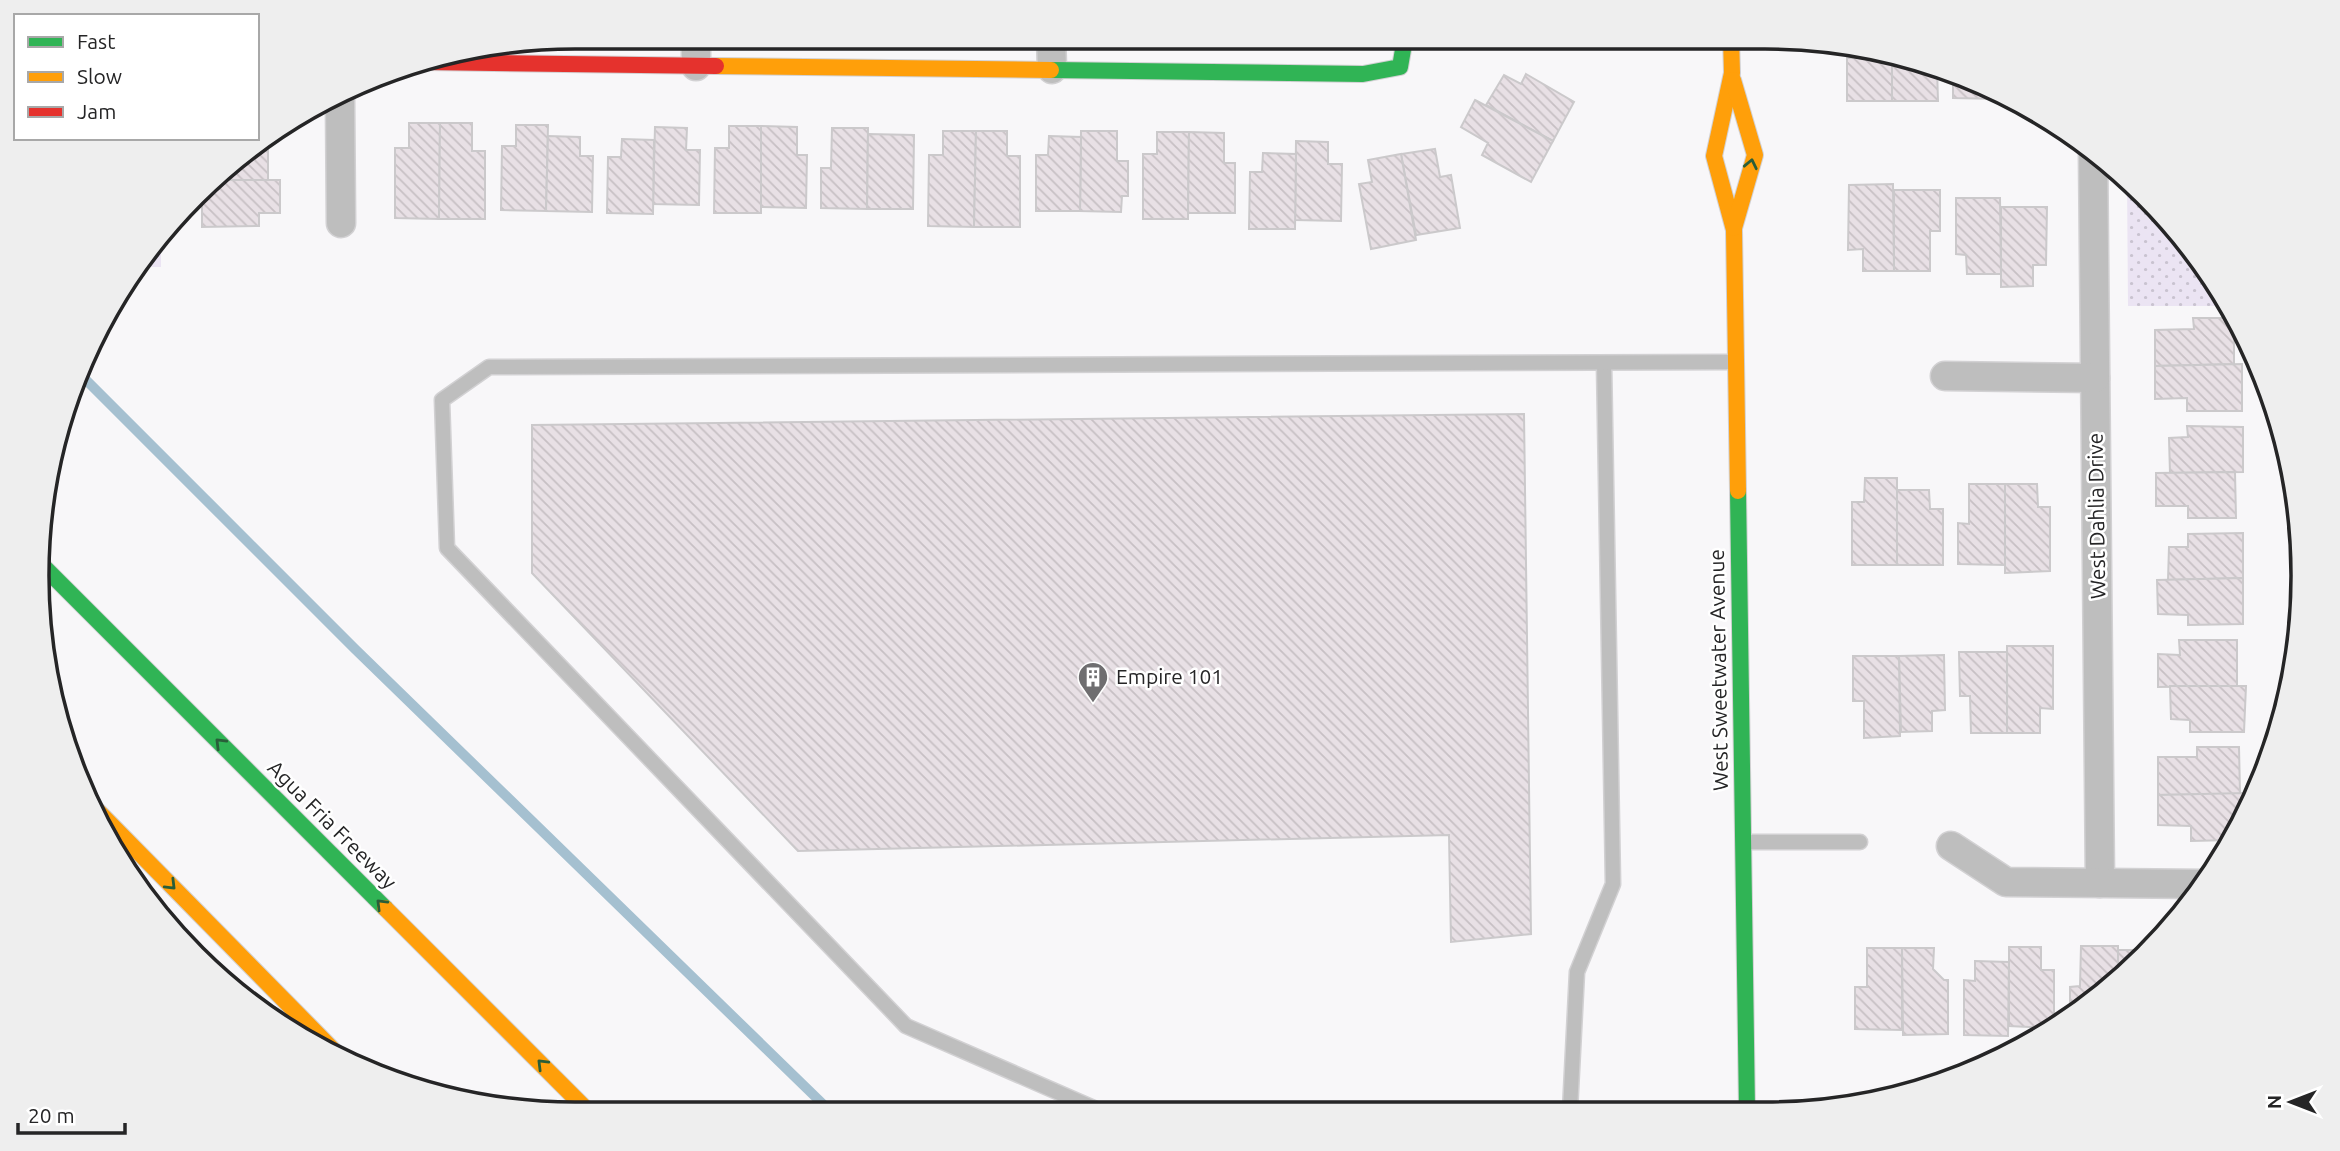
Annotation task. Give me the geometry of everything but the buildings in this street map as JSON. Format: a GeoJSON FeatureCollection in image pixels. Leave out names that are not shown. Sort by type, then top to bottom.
{"type":"FeatureCollection","features":[{"type":"Feature","properties":{"kind":"main road"},"geometry":{"type":"LineString","coordinates":[[458,62],[1363,74],[1400,66],[1403,49]]}},
{"type":"Feature","properties":{"kind":"main road","name":"West Sweetwater Avenue"},"geometry":{"type":"LineString","coordinates":[[1731,49],[1731,74],[1714,156],[1734,230],[1747,1102]]}},
{"type":"Feature","properties":{"kind":"main road","name":"West Sweetwater Avenue"},"geometry":{"type":"LineString","coordinates":[[1731,74],[1755,155],[1734,230]]}},
{"type":"Feature","properties":{"kind":"main road","name":"Agua Fria Freeway"},"geometry":{"type":"LineString","coordinates":[[49,572],[579,1102]]}},
{"type":"Feature","properties":{"kind":"main road"},"geometry":{"type":"LineString","coordinates":[[113,827],[317,1034]]}},
{"type":"Feature","properties":{"kind":"street"},"geometry":{"type":"LineString","coordinates":[[696,49],[696,66]]}},
{"type":"Feature","properties":{"kind":"street"},"geometry":{"type":"LineString","coordinates":[[1051,49],[1052,69]]}},
{"type":"Feature","properties":{"kind":"street"},"geometry":{"type":"LineString","coordinates":[[340,105],[341,223]]}},
{"type":"Feature","properties":{"kind":"street","name":"West Dahlia Drive"},"geometry":{"type":"LineString","coordinates":[[2093,165],[2101,884]]}},
{"type":"Feature","properties":{"kind":"street"},"geometry":{"type":"LineString","coordinates":[[1945,376],[2095,378]]}},
{"type":"Feature","properties":{"kind":"street"},"geometry":{"type":"LineString","coordinates":[[1951,846],[2006,882],[2191,884]]}},
{"type":"Feature","properties":{"kind":"lane"},"geometry":{"type":"LineString","coordinates":[[1080,1102],[906,1026],[447,548],[442,400],[489,367],[1736,362]]}},
{"type":"Feature","properties":{"kind":"lane"},"geometry":{"type":"LineString","coordinates":[[1570,1102],[1577,972],[1613,884],[1604,363]]}},
{"type":"Feature","properties":{"kind":"lane"},"geometry":{"type":"LineString","coordinates":[[1743,842],[1860,842]]}},
{"type":"Feature","properties":{"kind":"shaded area"},"geometry":{"type":"Polygon","coordinates":[[[2127,194],[2182,255],[2216,306],[2128,306],[2127,194]]]}},
{"type":"Feature","properties":{"kind":"shaded area"},"geometry":{"type":"Polygon","coordinates":[[[161,251],[161,267],[149,267],[161,251]]]}},
{"type":"Feature","properties":{"kind":"waterway"},"geometry":{"type":"LineString","coordinates":[[87,381],[355,649],[821,1102]]}},
{"type":"Feature","properties":{"kind":"traffic: fast"},"geometry":{"type":"LineString","coordinates":[[1051,70],[1363,74],[1400,67],[1403,49]]}},
{"type":"Feature","properties":{"kind":"traffic: fast"},"geometry":{"type":"LineString","coordinates":[[1738,491],[1747,1102]]}},
{"type":"Feature","properties":{"kind":"traffic: fast"},"geometry":{"type":"LineString","coordinates":[[49,572],[385,908]]}},
{"type":"Feature","properties":{"kind":"traffic: slow"},"geometry":{"type":"LineString","coordinates":[[1731,49],[1732,73],[1714,156],[1734,230],[1738,491]]}},
{"type":"Feature","properties":{"kind":"traffic: slow"},"geometry":{"type":"LineString","coordinates":[[716,66],[1051,70]]}},
{"type":"Feature","properties":{"kind":"traffic: slow"},"geometry":{"type":"LineString","coordinates":[[1733,80],[1755,155],[1734,228]]}},
{"type":"Feature","properties":{"kind":"traffic: slow"},"geometry":{"type":"LineString","coordinates":[[113,827],[317,1034]]}},
{"type":"Feature","properties":{"kind":"traffic: slow"},"geometry":{"type":"LineString","coordinates":[[385,908],[579,1102]]}},
{"type":"Feature","properties":{"kind":"traffic: jam"},"geometry":{"type":"LineString","coordinates":[[458,62],[716,66]]}},
{"type":"Feature","properties":{"kind":"place","name":"Empire 101"},"geometry":{"type":"Point","coordinates":[1093,704]}}]}
